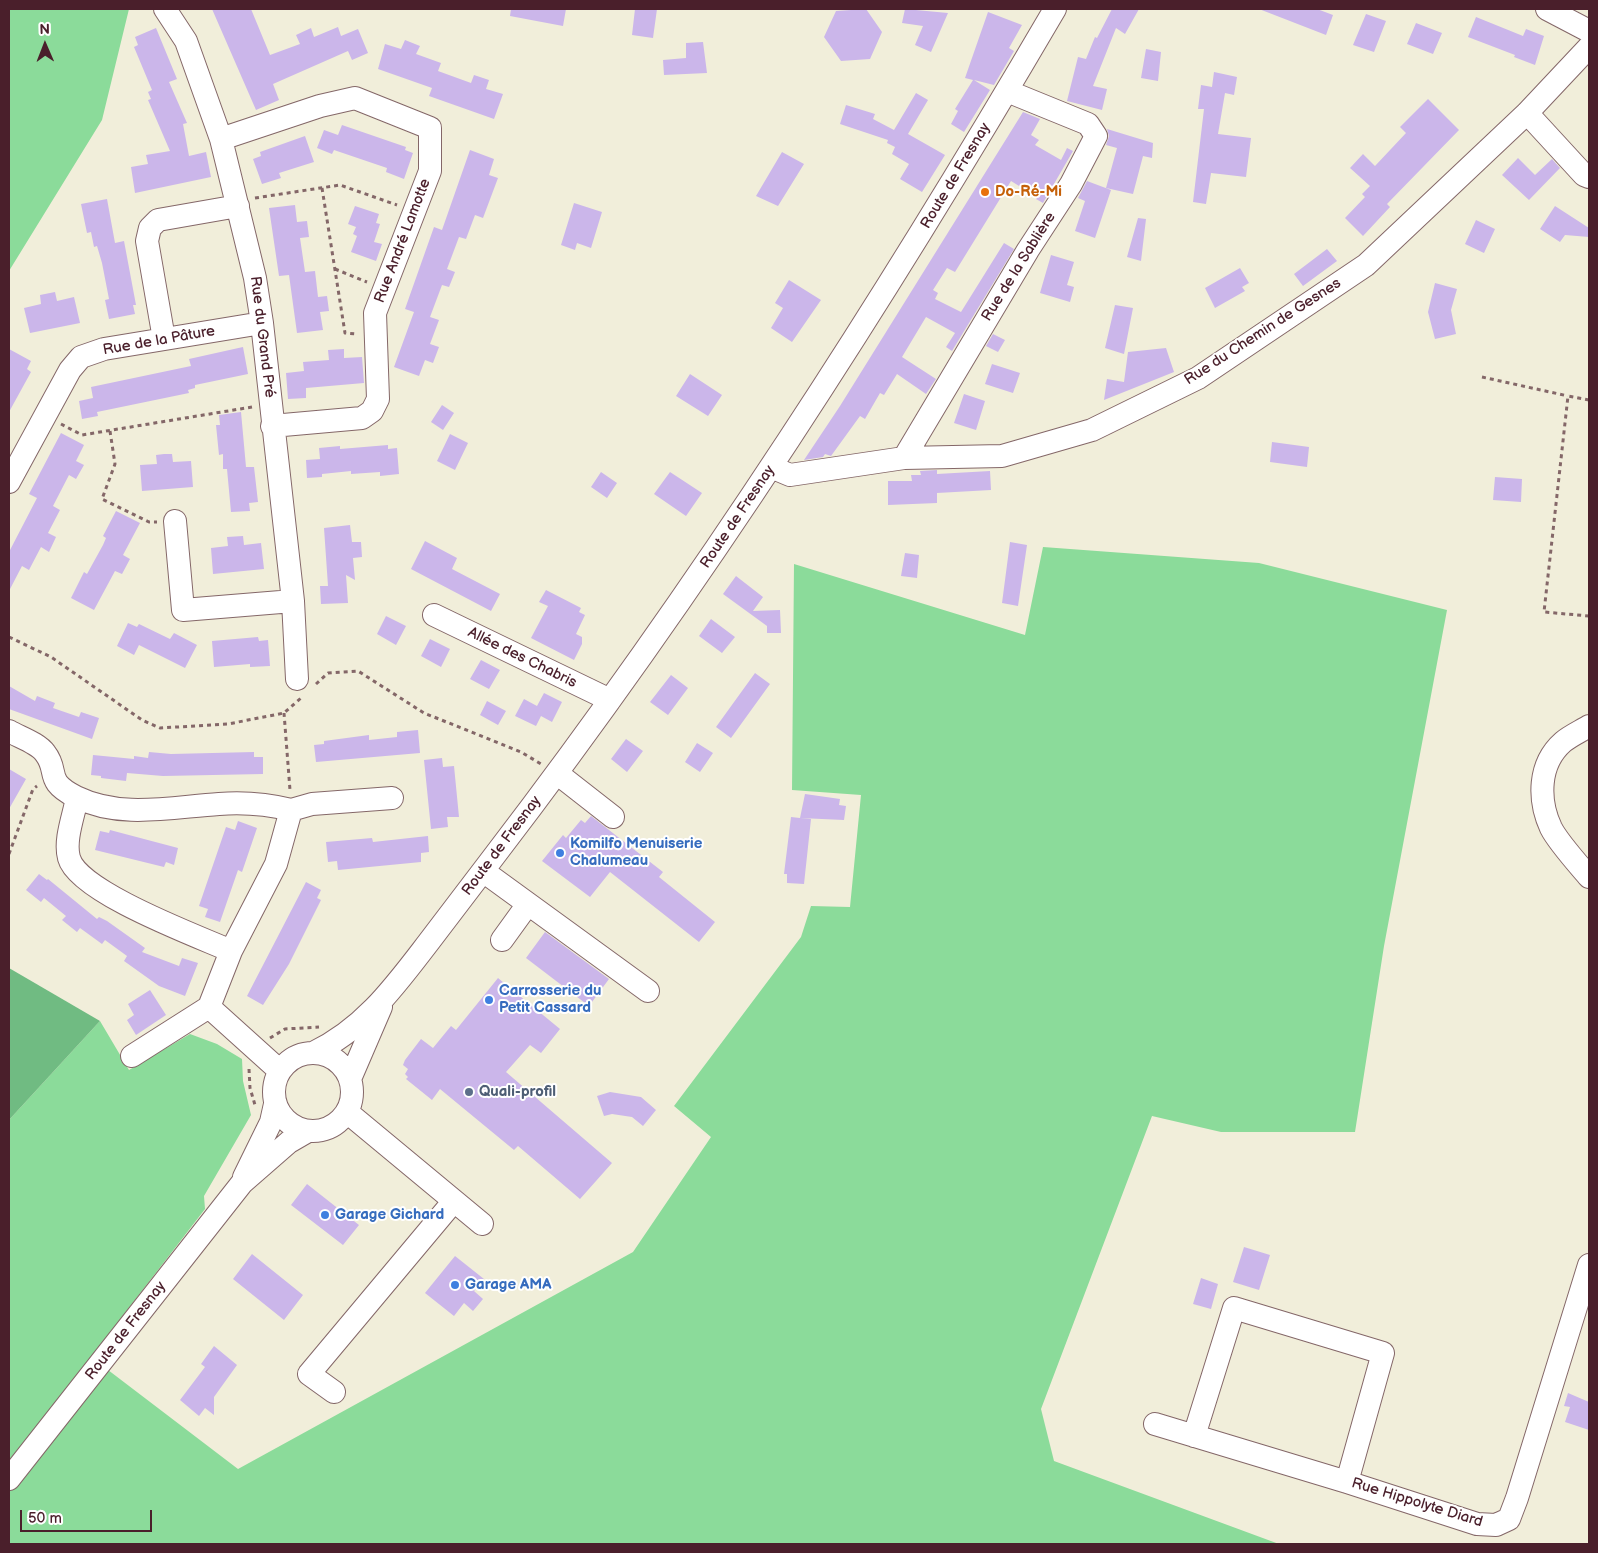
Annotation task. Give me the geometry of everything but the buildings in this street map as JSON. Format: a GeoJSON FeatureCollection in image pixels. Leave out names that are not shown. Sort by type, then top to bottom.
{"type":"FeatureCollection","features":[{"type":"Feature","properties":{"kind":"street","name":"Rue du Grand Pré"},"geometry":{"type":"LineString","coordinates":[[165,9],[186,41],[221,138],[255,278],[262,323],[292,601],[306,686]]}},
{"type":"Feature","properties":{"kind":"street","name":"Route de Fresnay"},"geometry":{"type":"LineString","coordinates":[[313,1053],[343,1037],[384,1000],[558,774],[732,527],[907,258],[1054,9]]}},
{"type":"Feature","properties":{"kind":"street"},"geometry":{"type":"LineString","coordinates":[[1547,9],[1589,31]]}},
{"type":"Feature","properties":{"kind":"street","name":"Rue du Chemin de Gesnes"},"geometry":{"type":"LineString","coordinates":[[771,467],[790,475],[904,458],[1002,456],[1092,430],[1198,378],[1366,265],[1527,113],[1589,47]]}},
{"type":"Feature","properties":{"kind":"street","name":"Rue de la Sablière"},"geometry":{"type":"LineString","coordinates":[[904,458],[1028,250],[1071,184],[1096,136],[1088,124],[1007,91]]}},
{"type":"Feature","properties":{"kind":"street","name":"Rue André Lamotte"},"geometry":{"type":"LineString","coordinates":[[221,138],[320,106],[355,98],[430,128],[430,171],[375,313],[378,399],[372,411],[362,418],[271,416]]}},
{"type":"Feature","properties":{"kind":"street"},"geometry":{"type":"LineString","coordinates":[[1527,113],[1584,175],[1589,177]]}},
{"type":"Feature","properties":{"kind":"street"},"geometry":{"type":"LineString","coordinates":[[164,339],[147,241],[150,228],[158,220],[238,203]]}},
{"type":"Feature","properties":{"kind":"street","name":"Rue de la Pâture"},"geometry":{"type":"LineString","coordinates":[[9,482],[70,370],[81,357],[104,349],[262,323]]}},
{"type":"Feature","properties":{"kind":"street"},"geometry":{"type":"LineString","coordinates":[[176,522],[183,610],[292,601]]}},
{"type":"Feature","properties":{"kind":"street","name":"Allée des Chabris"},"geometry":{"type":"LineString","coordinates":[[434,615],[610,700]]}},
{"type":"Feature","properties":{"kind":"street"},"geometry":{"type":"LineString","coordinates":[[1589,726],[1563,742],[1545,766],[1543,779],[1544,806],[1552,829],[1589,877]]}},
{"type":"Feature","properties":{"kind":"street"},"geometry":{"type":"LineString","coordinates":[[9,731],[44,750],[58,787],[77,798],[114,808],[144,811],[221,804],[264,804],[291,810],[312,804],[392,798]]}},
{"type":"Feature","properties":{"kind":"street"},"geometry":{"type":"LineString","coordinates":[[558,774],[613,817]]}},
{"type":"Feature","properties":{"kind":"street"},"geometry":{"type":"LineString","coordinates":[[77,798],[68,856],[73,869],[94,884],[148,915],[231,950]]}},
{"type":"Feature","properties":{"kind":"street"},"geometry":{"type":"LineString","coordinates":[[132,1056],[209,1007],[231,950],[276,864],[291,810]]}},
{"type":"Feature","properties":{"kind":"street"},"geometry":{"type":"LineString","coordinates":[[483,872],[648,991]]}},
{"type":"Feature","properties":{"kind":"street"},"geometry":{"type":"LineString","coordinates":[[502,940],[528,904]]}},
{"type":"Feature","properties":{"kind":"street","name":"Route de Fresnay"},"geometry":{"type":"LineString","coordinates":[[350,1079],[384,1000]]}},
{"type":"Feature","properties":{"kind":"street"},"geometry":{"type":"LineString","coordinates":[[209,1007],[280,1070]]}},
{"type":"Feature","properties":{"kind":"street"},"geometry":{"type":"LineString","coordinates":[[313,1053],[326,1055],[337,1061],[350,1079],[352,1090],[347,1112],[339,1122],[327,1129],[308,1131],[288,1124],[266,1108],[280,1070],[289,1061],[300,1055],[313,1053]]}},
{"type":"Feature","properties":{"kind":"street","name":"Route de Fresnay"},"geometry":{"type":"LineString","coordinates":[[242,1183],[272,1122],[266,1108]]}},
{"type":"Feature","properties":{"kind":"street"},"geometry":{"type":"LineString","coordinates":[[347,1112],[482,1224]]}},
{"type":"Feature","properties":{"kind":"street","name":"Route de Fresnay"},"geometry":{"type":"LineString","coordinates":[[9,1479],[242,1183],[289,1142],[308,1131]]}},
{"type":"Feature","properties":{"kind":"street"},"geometry":{"type":"LineString","coordinates":[[334,1392],[309,1374],[454,1202]]}},
{"type":"Feature","properties":{"kind":"street","name":"Rue Hippolyte Diard"},"geometry":{"type":"LineString","coordinates":[[1155,1424],[1347,1482],[1477,1524],[1496,1526],[1509,1519],[1589,1265]]}},
{"type":"Feature","properties":{"kind":"street"},"geometry":{"type":"LineString","coordinates":[[1194,1436],[1234,1308],[1244,1311],[1383,1353],[1347,1482]]}},
{"type":"Feature","properties":{"kind":"path"},"geometry":{"type":"LineString","coordinates":[[238,203],[340,185],[414,211]]}},
{"type":"Feature","properties":{"kind":"path"},"geometry":{"type":"LineString","coordinates":[[322,188],[345,333],[375,337]]}},
{"type":"Feature","properties":{"kind":"path"},"geometry":{"type":"LineString","coordinates":[[335,269],[383,289]]}},
{"type":"Feature","properties":{"kind":"path"},"geometry":{"type":"LineString","coordinates":[[1482,377],[1589,400]]}},
{"type":"Feature","properties":{"kind":"path"},"geometry":{"type":"LineString","coordinates":[[1568,396],[1544,612],[1589,616]]}},
{"type":"Feature","properties":{"kind":"path"},"geometry":{"type":"LineString","coordinates":[[45,416],[82,436],[235,408],[271,416]]}},
{"type":"Feature","properties":{"kind":"path"},"geometry":{"type":"LineString","coordinates":[[110,431],[115,464],[102,499],[150,522],[176,522]]}},
{"type":"Feature","properties":{"kind":"path"},"geometry":{"type":"LineString","coordinates":[[9,637],[51,657],[142,720],[160,728],[228,724],[284,713],[306,686],[328,673],[358,671],[424,713],[521,752],[558,774]]}},
{"type":"Feature","properties":{"kind":"path"},"geometry":{"type":"LineString","coordinates":[[284,713],[291,810]]}},
{"type":"Feature","properties":{"kind":"path"},"geometry":{"type":"LineString","coordinates":[[9,854],[33,789],[52,775]]}},
{"type":"Feature","properties":{"kind":"path"},"geometry":{"type":"LineString","coordinates":[[266,1108],[250,1088],[249,1070],[251,1060],[272,1036],[285,1029],[329,1026]]}},
{"type":"Feature","properties":{"kind":"green space"},"geometry":{"type":"Polygon","coordinates":[[[9,9],[129,9],[102,120],[9,271],[9,9]]]}},
{"type":"Feature","properties":{"kind":"green space"},"geometry":{"type":"Polygon","coordinates":[[[1043,547],[1259,563],[1447,610],[1384,946],[1355,1132],[1221,1132],[1152,1116],[1041,1409],[1054,1461],[1279,1544],[9,1544],[9,1120],[100,1021],[129,1070],[190,1034],[217,1044],[242,1059],[243,1081],[251,1115],[204,1196],[205,1209],[91,1357],[238,1469],[633,1252],[711,1137],[674,1106],[801,937],[811,906],[850,907],[861,795],[792,790],[794,564],[1025,635],[1043,547]]]}},
{"type":"Feature","properties":{"kind":"green space"},"geometry":{"type":"Polygon","coordinates":[[[9,968],[100,1021],[9,1120],[9,968]]]}},
{"type":"Feature","properties":{"kind":"place","name":"Do-Ré-Mi"},"geometry":{"type":"Point","coordinates":[985,192]}},
{"type":"Feature","properties":{"kind":"place","name":"Komilfo Menuiserie Chalumeau"},"geometry":{"type":"Point","coordinates":[560,853]}},
{"type":"Feature","properties":{"kind":"place","name":"Carrosserie du Petit Cassard"},"geometry":{"type":"Point","coordinates":[489,1000]}},
{"type":"Feature","properties":{"kind":"place","name":"Quali-profil"},"geometry":{"type":"Point","coordinates":[469,1092]}},
{"type":"Feature","properties":{"kind":"place","name":"Garage Gichard"},"geometry":{"type":"Point","coordinates":[325,1215]}},
{"type":"Feature","properties":{"kind":"place","name":"Garage AMA"},"geometry":{"type":"Point","coordinates":[455,1285]}}]}
